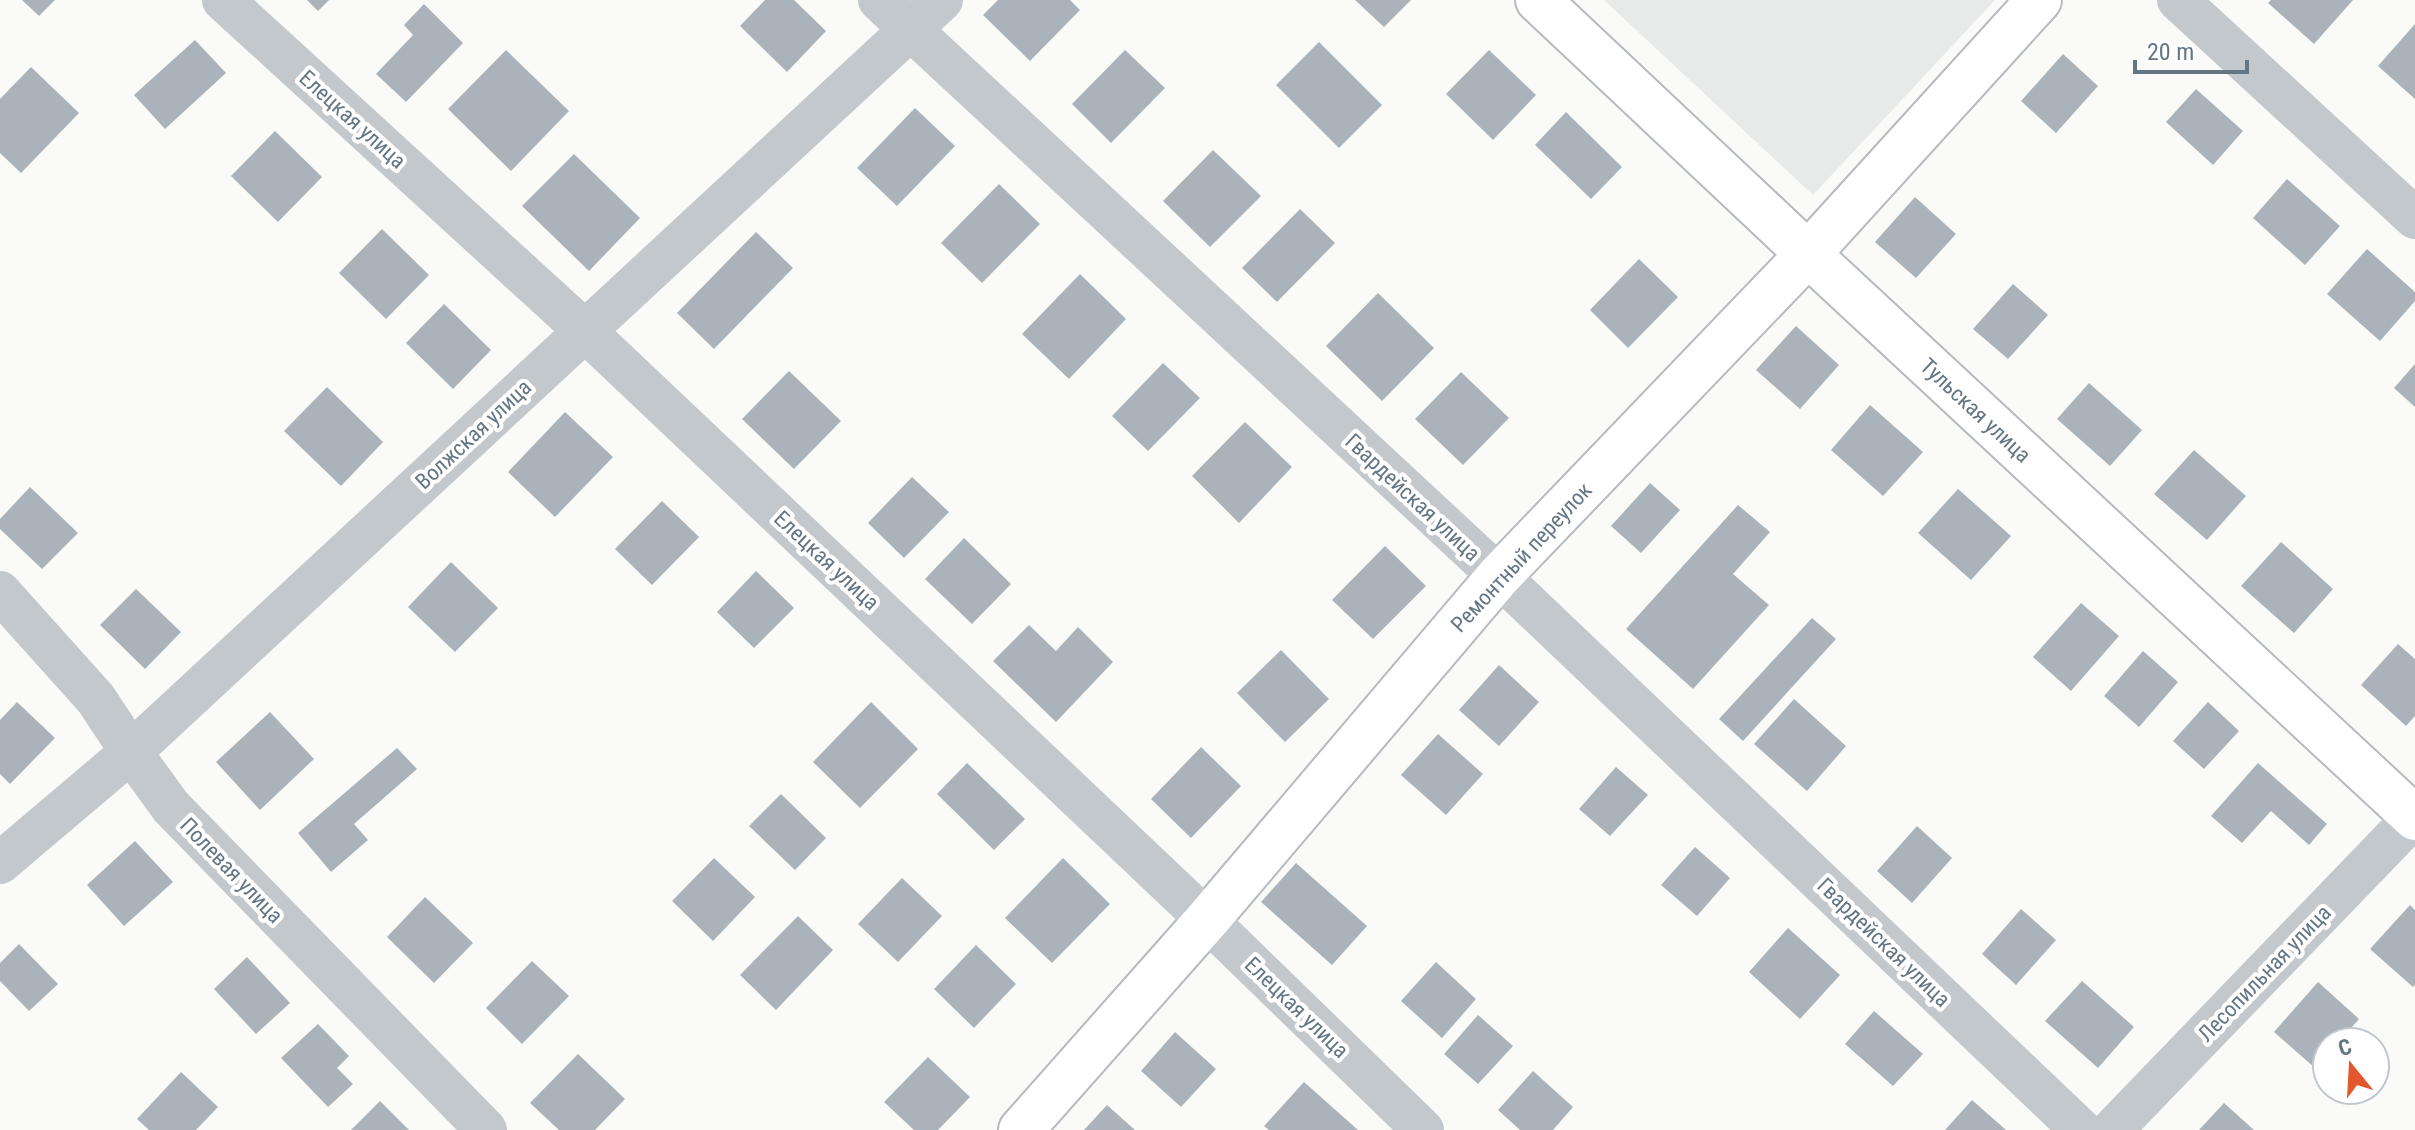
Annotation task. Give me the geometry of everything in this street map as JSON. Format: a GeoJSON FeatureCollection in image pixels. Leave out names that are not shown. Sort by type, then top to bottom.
{"type":"FeatureCollection","features":[{"type":"Feature","properties":{"kind":"main road","name":"Тульская улица"},"geometry":{"type":"LineString","coordinates":[[1538,0],[2415,817]]}},
{"type":"Feature","properties":{"kind":"main road","name":"Ремонтный переулок"},"geometry":{"type":"LineString","coordinates":[[1021,1130],[1207,920],[1499,576],[1808,254],[2039,0]]}},
{"type":"Feature","properties":{"kind":"street","name":"Елецкая улица"},"geometry":{"type":"LineString","coordinates":[[223,0],[585,331],[1207,920],[1423,1130]]}},
{"type":"Feature","properties":{"kind":"street","name":"Гвардейская улица"},"geometry":{"type":"LineString","coordinates":[[879,0],[1499,576],[2081,1130]]}},
{"type":"Feature","properties":{"kind":"street","name":"Волжская улица"},"geometry":{"type":"LineString","coordinates":[[0,863],[131,752],[942,0]]}},
{"type":"Feature","properties":{"kind":"street"},"geometry":{"type":"LineString","coordinates":[[2178,0],[2415,218]]}},
{"type":"Feature","properties":{"kind":"street","name":"Полевая улица"},"geometry":{"type":"LineString","coordinates":[[0,592],[96,699],[171,807],[486,1130]]}},
{"type":"Feature","properties":{"kind":"street","name":"Лесопильная улица"},"geometry":{"type":"LineString","coordinates":[[2112,1130],[2415,817]]}},
{"type":"Feature","properties":{"kind":"shaded area"},"geometry":{"type":"Polygon","coordinates":[[[1604,0],[1995,0],[1813,195],[1604,0]]]}},
{"type":"Feature","properties":{"kind":"building"},"geometry":{"type":"Polygon","coordinates":[[[22,0],[55,0],[39,16],[22,0]]]}},
{"type":"Feature","properties":{"kind":"building"},"geometry":{"type":"Polygon","coordinates":[[[307,0],[329,0],[318,11],[307,0]]]}},
{"type":"Feature","properties":{"kind":"building"},"geometry":{"type":"Polygon","coordinates":[[[765,0],[794,0],[826,31],[787,72],[740,26],[765,0]]]}},
{"type":"Feature","properties":{"kind":"building"},"geometry":{"type":"Polygon","coordinates":[[[998,0],[1070,0],[1080,10],[1030,61],[983,15],[998,0]]]}},
{"type":"Feature","properties":{"kind":"building"},"geometry":{"type":"Polygon","coordinates":[[[1355,0],[1411,0],[1384,27],[1355,0]]]}},
{"type":"Feature","properties":{"kind":"building"},"geometry":{"type":"Polygon","coordinates":[[[2271,0],[2353,0],[2314,44],[2268,3],[2271,0]]]}},
{"type":"Feature","properties":{"kind":"building"},"geometry":{"type":"Polygon","coordinates":[[[424,4],[463,43],[406,102],[376,74],[413,35],[404,25],[424,4]]]}},
{"type":"Feature","properties":{"kind":"building"},"geometry":{"type":"Polygon","coordinates":[[[2415,24],[2415,99],[2378,66],[2415,24]]]}},
{"type":"Feature","properties":{"kind":"building"},"geometry":{"type":"Polygon","coordinates":[[[195,40],[226,73],[165,129],[134,95],[195,40]]]}},
{"type":"Feature","properties":{"kind":"building"},"geometry":{"type":"Polygon","coordinates":[[[1319,42],[1382,105],[1339,148],[1276,85],[1319,42]]]}},
{"type":"Feature","properties":{"kind":"building"},"geometry":{"type":"Polygon","coordinates":[[[506,50],[569,111],[511,171],[448,109],[506,50]]]}},
{"type":"Feature","properties":{"kind":"building"},"geometry":{"type":"Polygon","coordinates":[[[1125,50],[1165,88],[1111,143],[1072,104],[1125,50]]]}},
{"type":"Feature","properties":{"kind":"building"},"geometry":{"type":"Polygon","coordinates":[[[1489,50],[1536,95],[1493,140],[1446,94],[1489,50]]]}},
{"type":"Feature","properties":{"kind":"building"},"geometry":{"type":"Polygon","coordinates":[[[2063,54],[2098,86],[2056,133],[2021,101],[2063,54]]]}},
{"type":"Feature","properties":{"kind":"building"},"geometry":{"type":"Polygon","coordinates":[[[31,67],[79,113],[21,173],[0,153],[0,99],[31,67]]]}},
{"type":"Feature","properties":{"kind":"building"},"geometry":{"type":"Polygon","coordinates":[[[2196,89],[2243,131],[2213,165],[2166,122],[2196,89]]]}},
{"type":"Feature","properties":{"kind":"building"},"geometry":{"type":"Polygon","coordinates":[[[915,108],[955,146],[897,206],[857,168],[915,108]]]}},
{"type":"Feature","properties":{"kind":"building"},"geometry":{"type":"Polygon","coordinates":[[[1566,112],[1622,167],[1591,199],[1535,145],[1566,112]]]}},
{"type":"Feature","properties":{"kind":"building"},"geometry":{"type":"Polygon","coordinates":[[[275,131],[322,177],[278,222],[231,176],[275,131]]]}},
{"type":"Feature","properties":{"kind":"building"},"geometry":{"type":"Polygon","coordinates":[[[1213,150],[1261,196],[1210,247],[1163,201],[1213,150]]]}},
{"type":"Feature","properties":{"kind":"building"},"geometry":{"type":"Polygon","coordinates":[[[574,154],[640,218],[589,271],[522,206],[574,154]]]}},
{"type":"Feature","properties":{"kind":"building"},"geometry":{"type":"Polygon","coordinates":[[[2287,179],[2340,226],[2305,265],[2253,218],[2287,179]]]}},
{"type":"Feature","properties":{"kind":"building"},"geometry":{"type":"Polygon","coordinates":[[[999,184],[1040,224],[982,283],[941,243],[999,184]]]}},
{"type":"Feature","properties":{"kind":"building"},"geometry":{"type":"Polygon","coordinates":[[[1915,197],[1956,234],[1916,278],[1875,242],[1915,197]]]}},
{"type":"Feature","properties":{"kind":"building"},"geometry":{"type":"Polygon","coordinates":[[[1300,209],[1335,243],[1277,302],[1242,268],[1300,209]]]}},
{"type":"Feature","properties":{"kind":"building"},"geometry":{"type":"Polygon","coordinates":[[[382,229],[429,275],[386,319],[339,273],[382,229]]]}},
{"type":"Feature","properties":{"kind":"building"},"geometry":{"type":"Polygon","coordinates":[[[756,232],[793,268],[714,349],[677,313],[756,232]]]}},
{"type":"Feature","properties":{"kind":"building"},"geometry":{"type":"Polygon","coordinates":[[[2367,249],[2415,292],[2415,301],[2380,341],[2327,294],[2367,249]]]}},
{"type":"Feature","properties":{"kind":"building"},"geometry":{"type":"Polygon","coordinates":[[[1639,259],[1678,297],[1628,348],[1590,310],[1639,259]]]}},
{"type":"Feature","properties":{"kind":"building"},"geometry":{"type":"Polygon","coordinates":[[[1080,274],[1126,319],[1069,379],[1022,334],[1080,274]]]}},
{"type":"Feature","properties":{"kind":"building"},"geometry":{"type":"Polygon","coordinates":[[[2013,284],[2048,315],[2008,359],[1973,329],[2013,284]]]}},
{"type":"Feature","properties":{"kind":"building"},"geometry":{"type":"Polygon","coordinates":[[[1378,293],[1434,348],[1382,401],[1326,346],[1378,293]]]}},
{"type":"Feature","properties":{"kind":"building"},"geometry":{"type":"Polygon","coordinates":[[[444,304],[491,350],[453,389],[406,343],[444,304]]]}},
{"type":"Feature","properties":{"kind":"building"},"geometry":{"type":"Polygon","coordinates":[[[1796,326],[1839,365],[1800,409],[1756,370],[1796,326]]]}},
{"type":"Feature","properties":{"kind":"building"},"geometry":{"type":"Polygon","coordinates":[[[1163,363],[1200,398],[1148,451],[1112,416],[1163,363]]]}},
{"type":"Feature","properties":{"kind":"building"},"geometry":{"type":"Polygon","coordinates":[[[2415,364],[2415,407],[2394,388],[2415,364]]]}},
{"type":"Feature","properties":{"kind":"building"},"geometry":{"type":"Polygon","coordinates":[[[789,371],[841,421],[794,469],[742,419],[789,371]]]}},
{"type":"Feature","properties":{"kind":"building"},"geometry":{"type":"Polygon","coordinates":[[[1461,372],[1509,418],[1463,465],[1415,419],[1461,372]]]}},
{"type":"Feature","properties":{"kind":"building"},"geometry":{"type":"Polygon","coordinates":[[[2089,383],[2142,430],[2110,466],[2057,419],[2089,383]]]}},
{"type":"Feature","properties":{"kind":"building"},"geometry":{"type":"Polygon","coordinates":[[[327,387],[383,442],[341,486],[284,431],[327,387]]]}},
{"type":"Feature","properties":{"kind":"building"},"geometry":{"type":"Polygon","coordinates":[[[1870,405],[1923,452],[1883,496],[1831,450],[1870,405]]]}},
{"type":"Feature","properties":{"kind":"building"},"geometry":{"type":"Polygon","coordinates":[[[565,412],[613,457],[555,517],[508,472],[565,412]]]}},
{"type":"Feature","properties":{"kind":"building"},"geometry":{"type":"Polygon","coordinates":[[[1245,422],[1292,467],[1239,523],[1192,476],[1245,422]]]}},
{"type":"Feature","properties":{"kind":"building"},"geometry":{"type":"Polygon","coordinates":[[[2194,450],[2246,496],[2207,540],[2154,494],[2194,450]]]}},
{"type":"Feature","properties":{"kind":"building"},"geometry":{"type":"Polygon","coordinates":[[[912,477],[949,512],[904,558],[868,523],[912,477]]]}},
{"type":"Feature","properties":{"kind":"building"},"geometry":{"type":"Polygon","coordinates":[[[1650,483],[1680,510],[1641,553],[1611,526],[1650,483]]]}},
{"type":"Feature","properties":{"kind":"building"},"geometry":{"type":"Polygon","coordinates":[[[30,487],[78,533],[42,569],[0,529],[0,519],[30,487]]]}},
{"type":"Feature","properties":{"kind":"building"},"geometry":{"type":"Polygon","coordinates":[[[1958,489],[2011,536],[1971,580],[1918,533],[1958,489]]]}},
{"type":"Feature","properties":{"kind":"building"},"geometry":{"type":"Polygon","coordinates":[[[662,501],[699,537],[652,585],[615,549],[662,501]]]}},
{"type":"Feature","properties":{"kind":"building"},"geometry":{"type":"Polygon","coordinates":[[[1738,505],[1770,532],[1733,574],[1769,605],[1693,689],[1626,629],[1738,505]]]}},
{"type":"Feature","properties":{"kind":"building"},"geometry":{"type":"Polygon","coordinates":[[[964,538],[1011,584],[972,624],[925,579],[964,538]]]}},
{"type":"Feature","properties":{"kind":"building"},"geometry":{"type":"Polygon","coordinates":[[[2281,542],[2333,589],[2294,633],[2241,586],[2281,542]]]}},
{"type":"Feature","properties":{"kind":"building"},"geometry":{"type":"Polygon","coordinates":[[[1385,546],[1426,586],[1373,639],[1332,600],[1385,546]]]}},
{"type":"Feature","properties":{"kind":"building"},"geometry":{"type":"Polygon","coordinates":[[[451,562],[498,608],[455,652],[408,607],[451,562]]]}},
{"type":"Feature","properties":{"kind":"building"},"geometry":{"type":"Polygon","coordinates":[[[756,571],[794,608],[754,648],[717,612],[756,571]]]}},
{"type":"Feature","properties":{"kind":"building"},"geometry":{"type":"Polygon","coordinates":[[[136,589],[181,632],[145,669],[100,625],[136,589]]]}},
{"type":"Feature","properties":{"kind":"building"},"geometry":{"type":"Polygon","coordinates":[[[2081,603],[2119,636],[2071,691],[2033,657],[2081,603]]]}},
{"type":"Feature","properties":{"kind":"building"},"geometry":{"type":"Polygon","coordinates":[[[1812,618],[1836,639],[1743,741],[1719,719],[1812,618]]]}},
{"type":"Feature","properties":{"kind":"building"},"geometry":{"type":"Polygon","coordinates":[[[1029,625],[1056,651],[1078,627],[1113,662],[1056,722],[993,661],[1029,625]]]}},
{"type":"Feature","properties":{"kind":"building"},"geometry":{"type":"Polygon","coordinates":[[[2398,644],[2415,659],[2415,716],[2406,726],[2361,685],[2398,644]]]}},
{"type":"Feature","properties":{"kind":"building"},"geometry":{"type":"Polygon","coordinates":[[[1281,650],[1329,699],[1285,742],[1237,693],[1281,650]]]}},
{"type":"Feature","properties":{"kind":"building"},"geometry":{"type":"Polygon","coordinates":[[[2143,651],[2178,682],[2139,727],[2104,696],[2143,651]]]}},
{"type":"Feature","properties":{"kind":"building"},"geometry":{"type":"Polygon","coordinates":[[[1499,665],[1539,702],[1499,746],[1459,710],[1499,665]]]}},
{"type":"Feature","properties":{"kind":"building"},"geometry":{"type":"Polygon","coordinates":[[[1794,699],[1846,746],[1807,791],[1754,744],[1794,699]]]}},
{"type":"Feature","properties":{"kind":"building"},"geometry":{"type":"Polygon","coordinates":[[[17,702],[55,738],[10,784],[0,774],[0,720],[17,702]]]}},
{"type":"Feature","properties":{"kind":"building"},"geometry":{"type":"Polygon","coordinates":[[[871,702],[918,749],[860,808],[813,762],[871,702]]]}},
{"type":"Feature","properties":{"kind":"building"},"geometry":{"type":"Polygon","coordinates":[[[2208,702],[2239,731],[2204,769],[2173,741],[2208,702]]]}},
{"type":"Feature","properties":{"kind":"building"},"geometry":{"type":"Polygon","coordinates":[[[270,712],[314,759],[260,810],[216,762],[270,712]]]}},
{"type":"Feature","properties":{"kind":"building"},"geometry":{"type":"Polygon","coordinates":[[[1438,734],[1483,774],[1446,815],[1401,775],[1438,734]]]}},
{"type":"Feature","properties":{"kind":"building"},"geometry":{"type":"Polygon","coordinates":[[[1201,747],[1241,786],[1191,838],[1151,799],[1201,747]]]}},
{"type":"Feature","properties":{"kind":"building"},"geometry":{"type":"Polygon","coordinates":[[[397,748],[417,769],[354,824],[368,840],[331,872],[298,833],[397,748]]]}},
{"type":"Feature","properties":{"kind":"building"},"geometry":{"type":"Polygon","coordinates":[[[967,763],[1025,819],[994,850],[937,794],[967,763]]]}},
{"type":"Feature","properties":{"kind":"building"},"geometry":{"type":"Polygon","coordinates":[[[2258,763],[2327,824],[2309,845],[2271,811],[2242,843],[2211,816],[2258,763]]]}},
{"type":"Feature","properties":{"kind":"building"},"geometry":{"type":"Polygon","coordinates":[[[1616,767],[1648,795],[1610,836],[1579,809],[1616,767]]]}},
{"type":"Feature","properties":{"kind":"building"},"geometry":{"type":"Polygon","coordinates":[[[781,794],[826,838],[795,870],[749,826],[781,794]]]}},
{"type":"Feature","properties":{"kind":"building"},"geometry":{"type":"Polygon","coordinates":[[[1917,826],[1952,858],[1912,903],[1877,871],[1917,826]]]}},
{"type":"Feature","properties":{"kind":"building"},"geometry":{"type":"Polygon","coordinates":[[[135,841],[173,882],[124,926],[87,885],[135,841]]]}},
{"type":"Feature","properties":{"kind":"building"},"geometry":{"type":"Polygon","coordinates":[[[1695,847],[1730,878],[1697,916],[1661,885],[1695,847]]]}},
{"type":"Feature","properties":{"kind":"building"},"geometry":{"type":"Polygon","coordinates":[[[714,858],[755,897],[713,941],[672,901],[714,858]]]}},
{"type":"Feature","properties":{"kind":"building"},"geometry":{"type":"Polygon","coordinates":[[[1063,858],[1110,904],[1052,963],[1005,918],[1063,858]]]}},
{"type":"Feature","properties":{"kind":"building"},"geometry":{"type":"Polygon","coordinates":[[[1296,863],[1367,926],[1332,965],[1261,902],[1296,863]]]}},
{"type":"Feature","properties":{"kind":"building"},"geometry":{"type":"Polygon","coordinates":[[[902,878],[942,916],[898,962],[858,924],[902,878]]]}},
{"type":"Feature","properties":{"kind":"building"},"geometry":{"type":"Polygon","coordinates":[[[425,897],[473,943],[434,983],[387,937],[425,897]]]}},
{"type":"Feature","properties":{"kind":"building"},"geometry":{"type":"Polygon","coordinates":[[[2410,905],[2415,910],[2413,987],[2370,949],[2410,905]]]}},
{"type":"Feature","properties":{"kind":"building"},"geometry":{"type":"Polygon","coordinates":[[[2021,909],[2056,940],[2016,985],[1982,954],[2021,909]]]}},
{"type":"Feature","properties":{"kind":"building"},"geometry":{"type":"Polygon","coordinates":[[[798,916],[833,950],[776,1010],[740,975],[798,916]]]}},
{"type":"Feature","properties":{"kind":"building"},"geometry":{"type":"Polygon","coordinates":[[[1788,928],[1840,975],[1800,1019],[1749,972],[1788,928]]]}},
{"type":"Feature","properties":{"kind":"building"},"geometry":{"type":"Polygon","coordinates":[[[19,944],[58,984],[29,1011],[0,981],[0,963],[19,944]]]}},
{"type":"Feature","properties":{"kind":"building"},"geometry":{"type":"Polygon","coordinates":[[[976,945],[1016,984],[974,1028],[934,989],[976,945]]]}},
{"type":"Feature","properties":{"kind":"building"},"geometry":{"type":"Polygon","coordinates":[[[247,957],[290,1003],[256,1034],[214,989],[247,957]]]}},
{"type":"Feature","properties":{"kind":"building"},"geometry":{"type":"Polygon","coordinates":[[[532,961],[569,996],[522,1044],[486,1008],[532,961]]]}},
{"type":"Feature","properties":{"kind":"building"},"geometry":{"type":"Polygon","coordinates":[[[1436,962],[1476,999],[1442,1038],[1401,1001],[1436,962]]]}},
{"type":"Feature","properties":{"kind":"building"},"geometry":{"type":"Polygon","coordinates":[[[2082,981],[2134,1027],[2098,1068],[2045,1021],[2082,981]]]}},
{"type":"Feature","properties":{"kind":"building"},"geometry":{"type":"Polygon","coordinates":[[[2318,982],[2359,1019],[2353,1026],[2311,1026],[2311,1064],[2274,1032],[2318,982]]]}},
{"type":"Feature","properties":{"kind":"building"},"geometry":{"type":"Polygon","coordinates":[[[1874,1011],[1923,1054],[1893,1086],[1845,1044],[1874,1011]]]}},
{"type":"Feature","properties":{"kind":"building"},"geometry":{"type":"Polygon","coordinates":[[[1478,1015],[1513,1046],[1478,1084],[1444,1054],[1478,1015]]]}},
{"type":"Feature","properties":{"kind":"building"},"geometry":{"type":"Polygon","coordinates":[[[318,1024],[349,1056],[337,1068],[353,1084],[328,1107],[281,1058],[318,1024]]]}},
{"type":"Feature","properties":{"kind":"building"},"geometry":{"type":"Polygon","coordinates":[[[1175,1032],[1216,1069],[1181,1107],[1141,1071],[1175,1032]]]}},
{"type":"Feature","properties":{"kind":"building"},"geometry":{"type":"Polygon","coordinates":[[[578,1054],[625,1099],[595,1130],[559,1130],[530,1103],[578,1054]]]}},
{"type":"Feature","properties":{"kind":"building"},"geometry":{"type":"Polygon","coordinates":[[[928,1057],[970,1097],[938,1130],[914,1130],[884,1102],[928,1057]]]}},
{"type":"Feature","properties":{"kind":"building"},"geometry":{"type":"Polygon","coordinates":[[[1533,1071],[1573,1107],[1553,1130],[1520,1130],[1498,1110],[1533,1071]]]}},
{"type":"Feature","properties":{"kind":"building"},"geometry":{"type":"Polygon","coordinates":[[[181,1072],[218,1107],[196,1130],[149,1130],[137,1119],[181,1072]]]}},
{"type":"Feature","properties":{"kind":"building"},"geometry":{"type":"Polygon","coordinates":[[[1304,1082],[1358,1130],[1269,1130],[1264,1126],[1304,1082]]]}},
{"type":"Feature","properties":{"kind":"building"},"geometry":{"type":"Polygon","coordinates":[[[1972,1100],[2006,1130],[1945,1130],[1972,1100]]]}},
{"type":"Feature","properties":{"kind":"building"},"geometry":{"type":"Polygon","coordinates":[[[380,1101],[409,1130],[351,1130],[380,1101]]]}},
{"type":"Feature","properties":{"kind":"building"},"geometry":{"type":"Polygon","coordinates":[[[2224,1103],[2254,1130],[2199,1130],[2224,1103]]]}},
{"type":"Feature","properties":{"kind":"building"},"geometry":{"type":"Polygon","coordinates":[[[1107,1105],[1135,1130],[1084,1130],[1107,1105]]]}}]}
